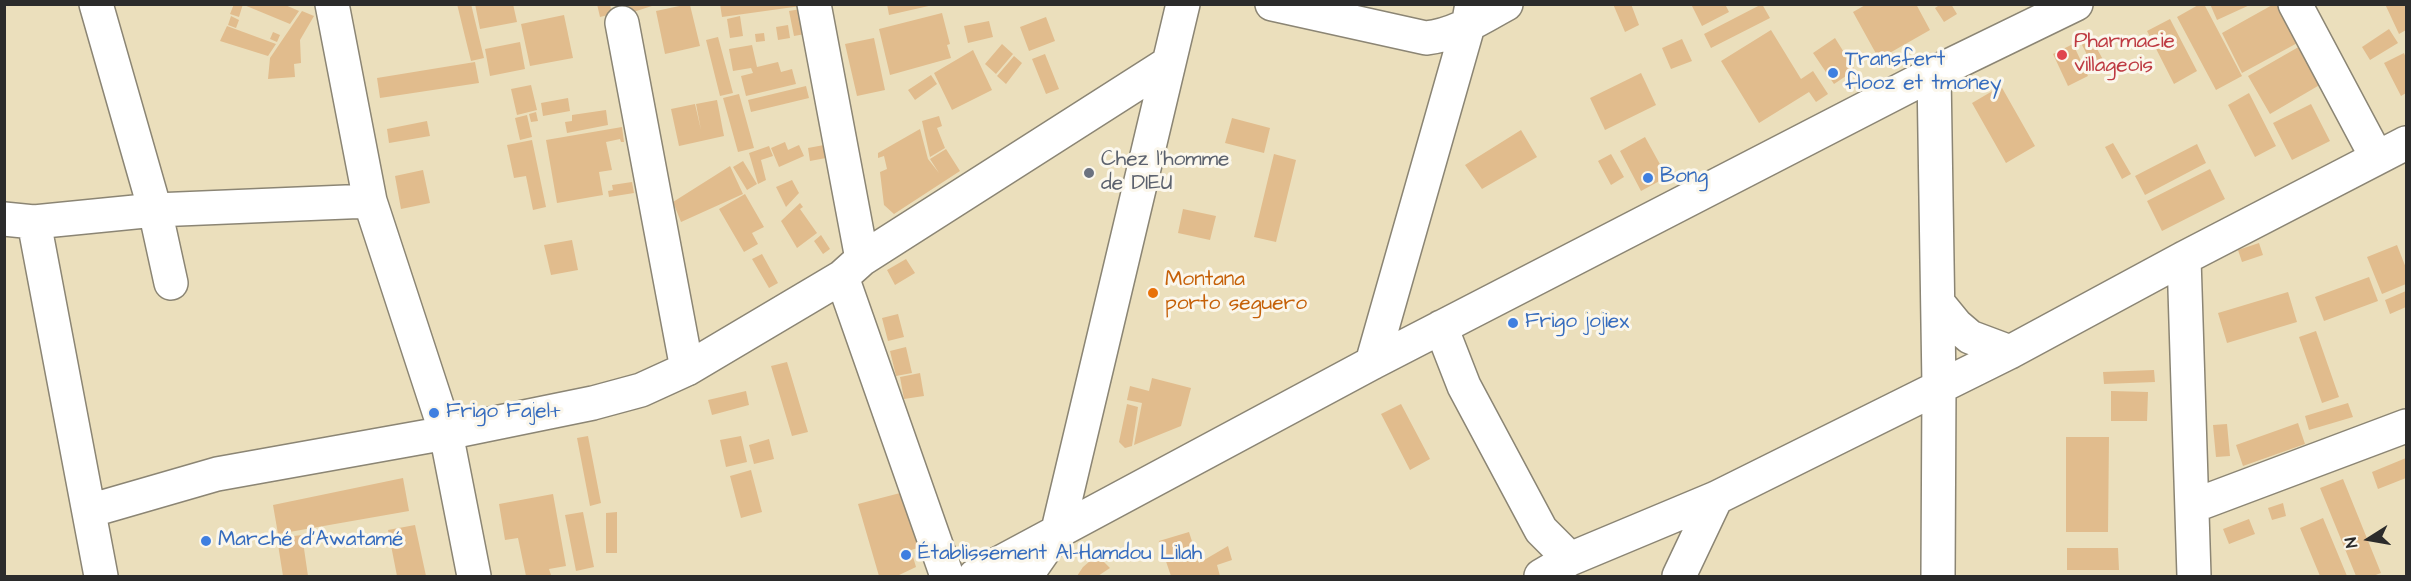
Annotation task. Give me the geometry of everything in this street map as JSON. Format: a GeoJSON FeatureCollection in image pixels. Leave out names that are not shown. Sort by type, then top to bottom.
{"type":"FeatureCollection","features":[{"type":"Feature","properties":{"kind":"street"},"geometry":{"type":"LineString","coordinates":[[96,4],[156,210],[171,284]]}},
{"type":"Feature","properties":{"kind":"street"},"geometry":{"type":"LineString","coordinates":[[332,4],[370,201],[446,433],[474,576]]}},
{"type":"Feature","properties":{"kind":"street"},"geometry":{"type":"LineString","coordinates":[[814,4],[852,268],[947,576]]}},
{"type":"Feature","properties":{"kind":"street"},"geometry":{"type":"LineString","coordinates":[[1026,576],[1058,530],[1183,4]]}},
{"type":"Feature","properties":{"kind":"street"},"geometry":{"type":"LineString","coordinates":[[1272,4],[1426,38],[1437,37],[1470,15],[1506,4]]}},
{"type":"Feature","properties":{"kind":"street"},"geometry":{"type":"LineString","coordinates":[[975,576],[1441,327],[1934,73],[2076,4]]}},
{"type":"Feature","properties":{"kind":"street"},"geometry":{"type":"LineString","coordinates":[[2295,4],[2377,158]]}},
{"type":"Feature","properties":{"kind":"street"},"geometry":{"type":"LineString","coordinates":[[1372,363],[1470,15]]}},
{"type":"Feature","properties":{"kind":"street"},"geometry":{"type":"LineString","coordinates":[[622,23],[687,369]]}},
{"type":"Feature","properties":{"kind":"street"},"geometry":{"type":"LineString","coordinates":[[89,511],[216,474],[446,433],[593,403],[641,390],[687,369],[852,268],[1169,63]]}},
{"type":"Feature","properties":{"kind":"street"},"geometry":{"type":"LineString","coordinates":[[1934,73],[1939,386],[1938,576]]}},
{"type":"Feature","properties":{"kind":"street"},"geometry":{"type":"LineString","coordinates":[[1541,576],[1570,559],[1716,498],[2010,352],[2184,258],[2406,143]]}},
{"type":"Feature","properties":{"kind":"street"},"geometry":{"type":"LineString","coordinates":[[101,576],[89,511],[19,220],[156,210],[370,201]]}},
{"type":"Feature","properties":{"kind":"street"},"geometry":{"type":"LineString","coordinates":[[2184,258],[2194,576]]}},
{"type":"Feature","properties":{"kind":"street"},"geometry":{"type":"LineString","coordinates":[[1938,303],[1956,325],[1970,337],[2010,352]]}},
{"type":"Feature","properties":{"kind":"street"},"geometry":{"type":"LineString","coordinates":[[1441,327],[1464,386],[1541,530],[1570,559]]}},
{"type":"Feature","properties":{"kind":"street"},"geometry":{"type":"LineString","coordinates":[[2193,506],[2406,426]]}},
{"type":"Feature","properties":{"kind":"street"},"geometry":{"type":"LineString","coordinates":[[1679,576],[1716,498]]}},
{"type":"Feature","properties":{"kind":"building"},"geometry":{"type":"Polygon","coordinates":[[[234,4],[243,4],[239,17],[230,14],[234,4]]]}},
{"type":"Feature","properties":{"kind":"building"},"geometry":{"type":"Polygon","coordinates":[[[283,4],[299,11],[290,24],[244,5],[283,4]]]}},
{"type":"Feature","properties":{"kind":"building"},"geometry":{"type":"Polygon","coordinates":[[[457,4],[471,4],[484,58],[471,61],[457,4]]]}},
{"type":"Feature","properties":{"kind":"building"},"geometry":{"type":"Polygon","coordinates":[[[475,4],[513,4],[517,22],[480,29],[475,4]]]}},
{"type":"Feature","properties":{"kind":"building"},"geometry":{"type":"Polygon","coordinates":[[[597,4],[610,4],[612,14],[600,17],[597,4]]]}},
{"type":"Feature","properties":{"kind":"building"},"geometry":{"type":"Polygon","coordinates":[[[620,4],[654,4],[655,5],[624,15],[620,4]]]}},
{"type":"Feature","properties":{"kind":"building"},"geometry":{"type":"Polygon","coordinates":[[[720,4],[800,4],[801,6],[722,17],[720,4]]]}},
{"type":"Feature","properties":{"kind":"building"},"geometry":{"type":"Polygon","coordinates":[[[887,4],[933,4],[933,5],[889,15],[887,4]]]}},
{"type":"Feature","properties":{"kind":"building"},"geometry":{"type":"Polygon","coordinates":[[[1613,4],[1631,4],[1639,25],[1625,32],[1613,4]]]}},
{"type":"Feature","properties":{"kind":"building"},"geometry":{"type":"Polygon","coordinates":[[[1691,4],[1725,4],[1729,12],[1702,26],[1691,4]]]}},
{"type":"Feature","properties":{"kind":"building"},"geometry":{"type":"Polygon","coordinates":[[[1762,4],[1770,18],[1711,48],[1704,34],[1762,4]]]}},
{"type":"Feature","properties":{"kind":"building"},"geometry":{"type":"Polygon","coordinates":[[[1867,4],[1916,4],[1930,30],[1879,59],[1853,12],[1867,4]]]}},
{"type":"Feature","properties":{"kind":"building"},"geometry":{"type":"Polygon","coordinates":[[[1941,4],[1951,4],[1957,14],[1944,22],[1935,8],[1941,4]]]}},
{"type":"Feature","properties":{"kind":"building"},"geometry":{"type":"Polygon","coordinates":[[[2204,4],[2242,76],[2216,90],[2177,17],[2204,4]]]}},
{"type":"Feature","properties":{"kind":"building"},"geometry":{"type":"Polygon","coordinates":[[[2210,4],[2252,4],[2217,20],[2210,4]]]}},
{"type":"Feature","properties":{"kind":"building"},"geometry":{"type":"Polygon","coordinates":[[[2274,4],[2281,4],[2301,41],[2242,73],[2222,33],[2274,4]]]}},
{"type":"Feature","properties":{"kind":"building"},"geometry":{"type":"Polygon","coordinates":[[[2385,4],[2406,4],[2406,30],[2399,34],[2385,4]]]}},
{"type":"Feature","properties":{"kind":"building"},"geometry":{"type":"Polygon","coordinates":[[[690,5],[700,46],[665,54],[656,11],[690,5]]]}},
{"type":"Feature","properties":{"kind":"building"},"geometry":{"type":"Polygon","coordinates":[[[801,9],[805,34],[794,36],[789,11],[801,9]]]}},
{"type":"Feature","properties":{"kind":"building"},"geometry":{"type":"Polygon","coordinates":[[[302,11],[314,16],[300,40],[301,63],[294,64],[295,77],[268,79],[270,58],[302,11]]]}},
{"type":"Feature","properties":{"kind":"building"},"geometry":{"type":"Polygon","coordinates":[[[942,13],[951,58],[890,75],[879,29],[942,13]]]}},
{"type":"Feature","properties":{"kind":"building"},"geometry":{"type":"Polygon","coordinates":[[[564,15],[573,58],[530,66],[521,24],[564,15]]]}},
{"type":"Feature","properties":{"kind":"building"},"geometry":{"type":"Polygon","coordinates":[[[231,16],[239,20],[236,28],[228,25],[231,16]]]}},
{"type":"Feature","properties":{"kind":"building"},"geometry":{"type":"Polygon","coordinates":[[[740,16],[743,36],[730,38],[727,19],[740,16]]]}},
{"type":"Feature","properties":{"kind":"building"},"geometry":{"type":"Polygon","coordinates":[[[1046,17],[1055,41],[1029,51],[1020,27],[1046,17]]]}},
{"type":"Feature","properties":{"kind":"building"},"geometry":{"type":"Polygon","coordinates":[[[2170,19],[2197,71],[2174,84],[2147,31],[2170,19]]]}},
{"type":"Feature","properties":{"kind":"building"},"geometry":{"type":"Polygon","coordinates":[[[989,21],[993,37],[968,43],[964,26],[989,21]]]}},
{"type":"Feature","properties":{"kind":"building"},"geometry":{"type":"Polygon","coordinates":[[[788,25],[790,38],[778,40],[776,27],[788,25]]]}},
{"type":"Feature","properties":{"kind":"building"},"geometry":{"type":"Polygon","coordinates":[[[227,26],[276,44],[268,56],[220,41],[227,26]]]}},
{"type":"Feature","properties":{"kind":"building"},"geometry":{"type":"Polygon","coordinates":[[[2389,29],[2398,43],[2370,60],[2362,47],[2389,29]]]}},
{"type":"Feature","properties":{"kind":"building"},"geometry":{"type":"Polygon","coordinates":[[[1771,30],[1801,79],[1813,71],[1828,94],[1816,102],[1809,92],[1759,123],[1721,61],[1771,30]]]}},
{"type":"Feature","properties":{"kind":"building"},"geometry":{"type":"Polygon","coordinates":[[[273,32],[280,35],[277,42],[270,39],[273,32]]]}},
{"type":"Feature","properties":{"kind":"building"},"geometry":{"type":"Polygon","coordinates":[[[764,33],[765,41],[756,42],[755,34],[764,33]]]}},
{"type":"Feature","properties":{"kind":"building"},"geometry":{"type":"Polygon","coordinates":[[[718,37],[733,93],[720,96],[706,40],[718,37]]]}},
{"type":"Feature","properties":{"kind":"building"},"geometry":{"type":"Polygon","coordinates":[[[874,38],[885,90],[857,96],[845,44],[874,38]]]}},
{"type":"Feature","properties":{"kind":"building"},"geometry":{"type":"Polygon","coordinates":[[[1835,38],[1855,70],[1834,84],[1813,53],[1835,38]]]}},
{"type":"Feature","properties":{"kind":"building"},"geometry":{"type":"Polygon","coordinates":[[[2091,38],[2106,65],[2095,70],[2081,43],[2091,38]]]}},
{"type":"Feature","properties":{"kind":"building"},"geometry":{"type":"Polygon","coordinates":[[[1682,39],[1692,61],[1671,69],[1662,48],[1682,39]]]}},
{"type":"Feature","properties":{"kind":"building"},"geometry":{"type":"Polygon","coordinates":[[[520,42],[525,69],[490,76],[485,49],[520,42]]]}},
{"type":"Feature","properties":{"kind":"building"},"geometry":{"type":"Polygon","coordinates":[[[1002,44],[1013,54],[996,74],[985,64],[1002,44]]]}},
{"type":"Feature","properties":{"kind":"building"},"geometry":{"type":"Polygon","coordinates":[[[2073,44],[2088,76],[2068,86],[2053,54],[2073,44]]]}},
{"type":"Feature","properties":{"kind":"building"},"geometry":{"type":"Polygon","coordinates":[[[752,45],[757,67],[778,62],[781,72],[792,69],[796,84],[746,96],[741,76],[753,73],[751,68],[733,71],[729,49],[752,45]]]}},
{"type":"Feature","properties":{"kind":"building"},"geometry":{"type":"Polygon","coordinates":[[[2302,45],[2323,83],[2270,114],[2248,76],[2302,45]]]}},
{"type":"Feature","properties":{"kind":"building"},"geometry":{"type":"Polygon","coordinates":[[[973,50],[992,90],[952,110],[934,73],[973,50]]]}},
{"type":"Feature","properties":{"kind":"building"},"geometry":{"type":"Polygon","coordinates":[[[2404,53],[2406,93],[2401,96],[2384,63],[2404,53]]]}},
{"type":"Feature","properties":{"kind":"building"},"geometry":{"type":"Polygon","coordinates":[[[1045,54],[1059,89],[1046,94],[1032,59],[1045,54]]]}},
{"type":"Feature","properties":{"kind":"building"},"geometry":{"type":"Polygon","coordinates":[[[1014,56],[1022,63],[1006,84],[997,76],[1014,56]]]}},
{"type":"Feature","properties":{"kind":"building"},"geometry":{"type":"Polygon","coordinates":[[[475,62],[479,83],[380,98],[377,78],[475,62]]]}},
{"type":"Feature","properties":{"kind":"building"},"geometry":{"type":"Polygon","coordinates":[[[1641,73],[1656,105],[1605,130],[1590,98],[1641,73]]]}},
{"type":"Feature","properties":{"kind":"building"},"geometry":{"type":"Polygon","coordinates":[[[931,75],[937,84],[915,100],[908,90],[931,75]]]}},
{"type":"Feature","properties":{"kind":"building"},"geometry":{"type":"Polygon","coordinates":[[[531,85],[537,110],[517,115],[511,89],[531,85]]]}},
{"type":"Feature","properties":{"kind":"building"},"geometry":{"type":"Polygon","coordinates":[[[806,86],[809,98],[751,112],[748,100],[806,86]]]}},
{"type":"Feature","properties":{"kind":"building"},"geometry":{"type":"Polygon","coordinates":[[[2001,86],[2035,146],[2006,163],[1972,103],[2001,86]]]}},
{"type":"Feature","properties":{"kind":"building"},"geometry":{"type":"Polygon","coordinates":[[[2249,93],[2276,146],[2255,157],[2228,105],[2249,93]]]}},
{"type":"Feature","properties":{"kind":"building"},"geometry":{"type":"Polygon","coordinates":[[[739,94],[754,148],[738,152],[723,98],[739,94]]]}},
{"type":"Feature","properties":{"kind":"building"},"geometry":{"type":"Polygon","coordinates":[[[568,98],[570,111],[543,116],[541,103],[568,98]]]}},
{"type":"Feature","properties":{"kind":"building"},"geometry":{"type":"Polygon","coordinates":[[[717,100],[724,136],[679,146],[671,109],[695,104],[701,130],[696,104],[717,100]]]}},
{"type":"Feature","properties":{"kind":"building"},"geometry":{"type":"Polygon","coordinates":[[[2311,104],[2330,141],[2292,160],[2273,123],[2311,104]]]}},
{"type":"Feature","properties":{"kind":"building"},"geometry":{"type":"Polygon","coordinates":[[[606,110],[608,125],[567,133],[565,122],[572,121],[572,115],[606,110]]]}},
{"type":"Feature","properties":{"kind":"building"},"geometry":{"type":"Polygon","coordinates":[[[536,112],[538,121],[531,122],[529,114],[536,112]]]}},
{"type":"Feature","properties":{"kind":"building"},"geometry":{"type":"Polygon","coordinates":[[[527,115],[532,137],[520,140],[515,118],[527,115]]]}},
{"type":"Feature","properties":{"kind":"building"},"geometry":{"type":"Polygon","coordinates":[[[939,116],[942,126],[937,128],[945,148],[930,157],[922,121],[939,116]]]}},
{"type":"Feature","properties":{"kind":"building"},"geometry":{"type":"Polygon","coordinates":[[[1232,118],[1270,128],[1264,153],[1225,143],[1232,118]]]}},
{"type":"Feature","properties":{"kind":"building"},"geometry":{"type":"Polygon","coordinates":[[[427,121],[430,136],[389,143],[387,129],[427,121]]]}},
{"type":"Feature","properties":{"kind":"building"},"geometry":{"type":"Polygon","coordinates":[[[622,127],[624,142],[620,139],[606,142],[612,170],[599,172],[603,195],[557,203],[546,140],[622,127]]]}},
{"type":"Feature","properties":{"kind":"building"},"geometry":{"type":"Polygon","coordinates":[[[920,129],[928,159],[939,173],[930,159],[946,149],[960,171],[894,214],[884,205],[880,172],[887,169],[884,156],[878,158],[878,153],[920,129]]]}},
{"type":"Feature","properties":{"kind":"building"},"geometry":{"type":"Polygon","coordinates":[[[1521,130],[1537,157],[1482,189],[1465,165],[1521,130]]]}},
{"type":"Feature","properties":{"kind":"building"},"geometry":{"type":"Polygon","coordinates":[[[1645,137],[1667,177],[1641,191],[1620,151],[1645,137]]]}},
{"type":"Feature","properties":{"kind":"building"},"geometry":{"type":"Polygon","coordinates":[[[532,140],[546,207],[533,210],[526,176],[514,178],[507,145],[532,140]]]}},
{"type":"Feature","properties":{"kind":"building"},"geometry":{"type":"Polygon","coordinates":[[[785,142],[788,150],[799,145],[804,156],[779,167],[771,148],[785,142]]]}},
{"type":"Feature","properties":{"kind":"building"},"geometry":{"type":"Polygon","coordinates":[[[2113,143],[2131,174],[2122,179],[2105,147],[2113,143]]]}},
{"type":"Feature","properties":{"kind":"building"},"geometry":{"type":"Polygon","coordinates":[[[2197,144],[2206,163],[2145,195],[2135,176],[2197,144]]]}},
{"type":"Feature","properties":{"kind":"building"},"geometry":{"type":"Polygon","coordinates":[[[824,145],[826,158],[810,161],[808,148],[824,145]]]}},
{"type":"Feature","properties":{"kind":"building"},"geometry":{"type":"Polygon","coordinates":[[[769,146],[773,156],[761,160],[766,180],[758,184],[749,153],[769,146]]]}},
{"type":"Feature","properties":{"kind":"building"},"geometry":{"type":"Polygon","coordinates":[[[1274,154],[1296,160],[1276,242],[1254,237],[1274,154]]]}},
{"type":"Feature","properties":{"kind":"building"},"geometry":{"type":"Polygon","coordinates":[[[1611,154],[1624,177],[1611,185],[1598,161],[1611,154]]]}},
{"type":"Feature","properties":{"kind":"building"},"geometry":{"type":"Polygon","coordinates":[[[743,161],[757,184],[747,190],[733,167],[743,161]]]}},
{"type":"Feature","properties":{"kind":"building"},"geometry":{"type":"Polygon","coordinates":[[[730,166],[743,194],[681,222],[673,202],[730,166]]]}},
{"type":"Feature","properties":{"kind":"building"},"geometry":{"type":"Polygon","coordinates":[[[2210,169],[2225,199],[2162,231],[2147,201],[2210,169]]]}},
{"type":"Feature","properties":{"kind":"building"},"geometry":{"type":"Polygon","coordinates":[[[423,170],[430,203],[401,209],[395,176],[423,170]]]}},
{"type":"Feature","properties":{"kind":"building"},"geometry":{"type":"Polygon","coordinates":[[[792,180],[799,193],[786,207],[776,187],[792,180]]]}},
{"type":"Feature","properties":{"kind":"building"},"geometry":{"type":"Polygon","coordinates":[[[632,182],[634,193],[609,197],[608,191],[613,190],[612,185],[632,182]]]}},
{"type":"Feature","properties":{"kind":"building"},"geometry":{"type":"Polygon","coordinates":[[[745,194],[764,227],[752,233],[758,244],[744,252],[719,209],[745,194]]]}},
{"type":"Feature","properties":{"kind":"building"},"geometry":{"type":"Polygon","coordinates":[[[800,203],[803,207],[800,209],[817,233],[797,248],[781,221],[800,203]]]}},
{"type":"Feature","properties":{"kind":"building"},"geometry":{"type":"Polygon","coordinates":[[[1183,209],[1216,216],[1210,240],[1178,233],[1183,209]]]}},
{"type":"Feature","properties":{"kind":"building"},"geometry":{"type":"Polygon","coordinates":[[[821,235],[830,249],[823,254],[814,241],[821,235]]]}},
{"type":"Feature","properties":{"kind":"building"},"geometry":{"type":"Polygon","coordinates":[[[572,240],[578,270],[551,275],[544,245],[572,240]]]}},
{"type":"Feature","properties":{"kind":"building"},"geometry":{"type":"Polygon","coordinates":[[[2259,243],[2263,255],[2242,262],[2238,250],[2259,243]]]}},
{"type":"Feature","properties":{"kind":"building"},"geometry":{"type":"Polygon","coordinates":[[[2397,245],[2406,268],[2406,284],[2382,294],[2367,257],[2397,245]]]}},
{"type":"Feature","properties":{"kind":"building"},"geometry":{"type":"Polygon","coordinates":[[[762,254],[778,283],[769,288],[752,259],[762,254]]]}},
{"type":"Feature","properties":{"kind":"building"},"geometry":{"type":"Polygon","coordinates":[[[906,259],[915,273],[895,285],[887,270],[906,259]]]}},
{"type":"Feature","properties":{"kind":"building"},"geometry":{"type":"Polygon","coordinates":[[[2369,277],[2378,301],[2324,321],[2315,297],[2369,277]]]}},
{"type":"Feature","properties":{"kind":"building"},"geometry":{"type":"Polygon","coordinates":[[[2406,291],[2406,307],[2390,314],[2385,300],[2406,291]]]}},
{"type":"Feature","properties":{"kind":"building"},"geometry":{"type":"Polygon","coordinates":[[[2288,292],[2297,322],[2227,343],[2218,313],[2288,292]]]}},
{"type":"Feature","properties":{"kind":"building"},"geometry":{"type":"Polygon","coordinates":[[[898,314],[904,337],[888,341],[882,318],[898,314]]]}},
{"type":"Feature","properties":{"kind":"building"},"geometry":{"type":"Polygon","coordinates":[[[2316,331],[2339,397],[2322,403],[2299,337],[2316,331]]]}},
{"type":"Feature","properties":{"kind":"building"},"geometry":{"type":"Polygon","coordinates":[[[906,347],[912,373],[896,376],[890,351],[906,347]]]}},
{"type":"Feature","properties":{"kind":"building"},"geometry":{"type":"Polygon","coordinates":[[[787,362],[808,432],[792,436],[771,366],[787,362]]]}},
{"type":"Feature","properties":{"kind":"building"},"geometry":{"type":"Polygon","coordinates":[[[2154,370],[2155,382],[2104,384],[2103,372],[2154,370]]]}},
{"type":"Feature","properties":{"kind":"building"},"geometry":{"type":"Polygon","coordinates":[[[920,373],[924,396],[904,399],[900,377],[920,373]]]}},
{"type":"Feature","properties":{"kind":"building"},"geometry":{"type":"Polygon","coordinates":[[[1152,378],[1191,388],[1181,426],[1134,445],[1142,403],[1127,400],[1130,386],[1149,391],[1152,378]]]}},
{"type":"Feature","properties":{"kind":"building"},"geometry":{"type":"Polygon","coordinates":[[[746,391],[749,405],[712,415],[708,400],[746,391]]]}},
{"type":"Feature","properties":{"kind":"building"},"geometry":{"type":"Polygon","coordinates":[[[2111,391],[2148,392],[2147,421],[2111,421],[2111,391]]]}},
{"type":"Feature","properties":{"kind":"building"},"geometry":{"type":"Polygon","coordinates":[[[2348,403],[2353,417],[2309,430],[2305,416],[2348,403]]]}},
{"type":"Feature","properties":{"kind":"building"},"geometry":{"type":"Polygon","coordinates":[[[1127,404],[1138,407],[1132,446],[1125,448],[1119,442],[1127,404]]]}},
{"type":"Feature","properties":{"kind":"building"},"geometry":{"type":"Polygon","coordinates":[[[1401,404],[1430,459],[1410,470],[1381,414],[1401,404]]]}},
{"type":"Feature","properties":{"kind":"building"},"geometry":{"type":"Polygon","coordinates":[[[2298,423],[2305,444],[2243,466],[2236,445],[2298,423]]]}},
{"type":"Feature","properties":{"kind":"building"},"geometry":{"type":"Polygon","coordinates":[[[2227,424],[2230,456],[2216,457],[2213,425],[2227,424]]]}},
{"type":"Feature","properties":{"kind":"building"},"geometry":{"type":"Polygon","coordinates":[[[588,436],[601,503],[590,506],[577,438],[588,436]]]}},
{"type":"Feature","properties":{"kind":"building"},"geometry":{"type":"Polygon","coordinates":[[[741,436],[747,462],[726,467],[720,440],[741,436]]]}},
{"type":"Feature","properties":{"kind":"building"},"geometry":{"type":"Polygon","coordinates":[[[2066,437],[2109,437],[2108,532],[2066,532],[2066,437]]]}},
{"type":"Feature","properties":{"kind":"building"},"geometry":{"type":"Polygon","coordinates":[[[769,439],[774,459],[754,464],[749,445],[769,439]]]}},
{"type":"Feature","properties":{"kind":"building"},"geometry":{"type":"Polygon","coordinates":[[[2406,458],[2406,478],[2378,489],[2372,472],[2406,458]]]}},
{"type":"Feature","properties":{"kind":"building"},"geometry":{"type":"Polygon","coordinates":[[[751,470],[762,512],[741,518],[730,476],[751,470]]]}},
{"type":"Feature","properties":{"kind":"building"},"geometry":{"type":"Polygon","coordinates":[[[403,478],[409,511],[278,534],[273,505],[403,478]]]}},
{"type":"Feature","properties":{"kind":"building"},"geometry":{"type":"Polygon","coordinates":[[[2343,479],[2381,573],[2373,576],[2356,576],[2320,488],[2343,479]]]}},
{"type":"Feature","properties":{"kind":"building"},"geometry":{"type":"Polygon","coordinates":[[[904,492],[921,547],[911,550],[916,567],[897,576],[879,576],[858,504],[904,492]]]}},
{"type":"Feature","properties":{"kind":"building"},"geometry":{"type":"Polygon","coordinates":[[[553,494],[566,566],[549,569],[551,575],[526,576],[518,538],[505,540],[499,504],[553,494]]]}},
{"type":"Feature","properties":{"kind":"building"},"geometry":{"type":"Polygon","coordinates":[[[2283,503],[2286,516],[2272,520],[2268,508],[2283,503]]]}},
{"type":"Feature","properties":{"kind":"building"},"geometry":{"type":"Polygon","coordinates":[[[583,512],[594,567],[576,571],[565,515],[583,512]]]}},
{"type":"Feature","properties":{"kind":"building"},"geometry":{"type":"Polygon","coordinates":[[[617,512],[617,553],[606,553],[606,513],[617,512]]]}},
{"type":"Feature","properties":{"kind":"building"},"geometry":{"type":"Polygon","coordinates":[[[2323,518],[2347,576],[2320,576],[2300,528],[2323,518]]]}},
{"type":"Feature","properties":{"kind":"building"},"geometry":{"type":"Polygon","coordinates":[[[2249,519],[2255,534],[2229,544],[2223,529],[2249,519]]]}},
{"type":"Feature","properties":{"kind":"building"},"geometry":{"type":"Polygon","coordinates":[[[415,525],[426,576],[397,576],[388,530],[415,525]]]}},
{"type":"Feature","properties":{"kind":"building"},"geometry":{"type":"Polygon","coordinates":[[[1189,532],[1199,563],[1228,546],[1232,560],[1217,565],[1220,576],[1171,576],[1159,541],[1189,532]]]}},
{"type":"Feature","properties":{"kind":"building"},"geometry":{"type":"Polygon","coordinates":[[[302,535],[308,576],[283,576],[277,538],[302,535]]]}},
{"type":"Feature","properties":{"kind":"building"},"geometry":{"type":"Polygon","coordinates":[[[2067,548],[2118,548],[2119,570],[2067,570],[2067,548]]]}},
{"type":"Feature","properties":{"kind":"building"},"geometry":{"type":"Polygon","coordinates":[[[1097,555],[1110,568],[1098,576],[1077,576],[1083,567],[1097,555]]]}},
{"type":"Feature","properties":{"kind":"place","name":"Pharmacie villageois"},"geometry":{"type":"Point","coordinates":[2062,55]}},
{"type":"Feature","properties":{"kind":"place","name":"Transfert flooz et tmoney"},"geometry":{"type":"Point","coordinates":[1833,73]}},
{"type":"Feature","properties":{"kind":"place","name":"Chez l'homme de DIEU"},"geometry":{"type":"Point","coordinates":[1089,173]}},
{"type":"Feature","properties":{"kind":"place","name":"Bong"},"geometry":{"type":"Point","coordinates":[1648,178]}},
{"type":"Feature","properties":{"kind":"place","name":"Montana porto seguero"},"geometry":{"type":"Point","coordinates":[1153,293]}},
{"type":"Feature","properties":{"kind":"place","name":"Frigo jojiex"},"geometry":{"type":"Point","coordinates":[1513,323]}},
{"type":"Feature","properties":{"kind":"place","name":"Frigo Fajel+"},"geometry":{"type":"Point","coordinates":[434,413]}},
{"type":"Feature","properties":{"kind":"place","name":"Marché d'Awatamé"},"geometry":{"type":"Point","coordinates":[206,541]}},
{"type":"Feature","properties":{"kind":"place","name":"Établissement Al-Hamdou Lilah"},"geometry":{"type":"Point","coordinates":[906,555]}}]}
